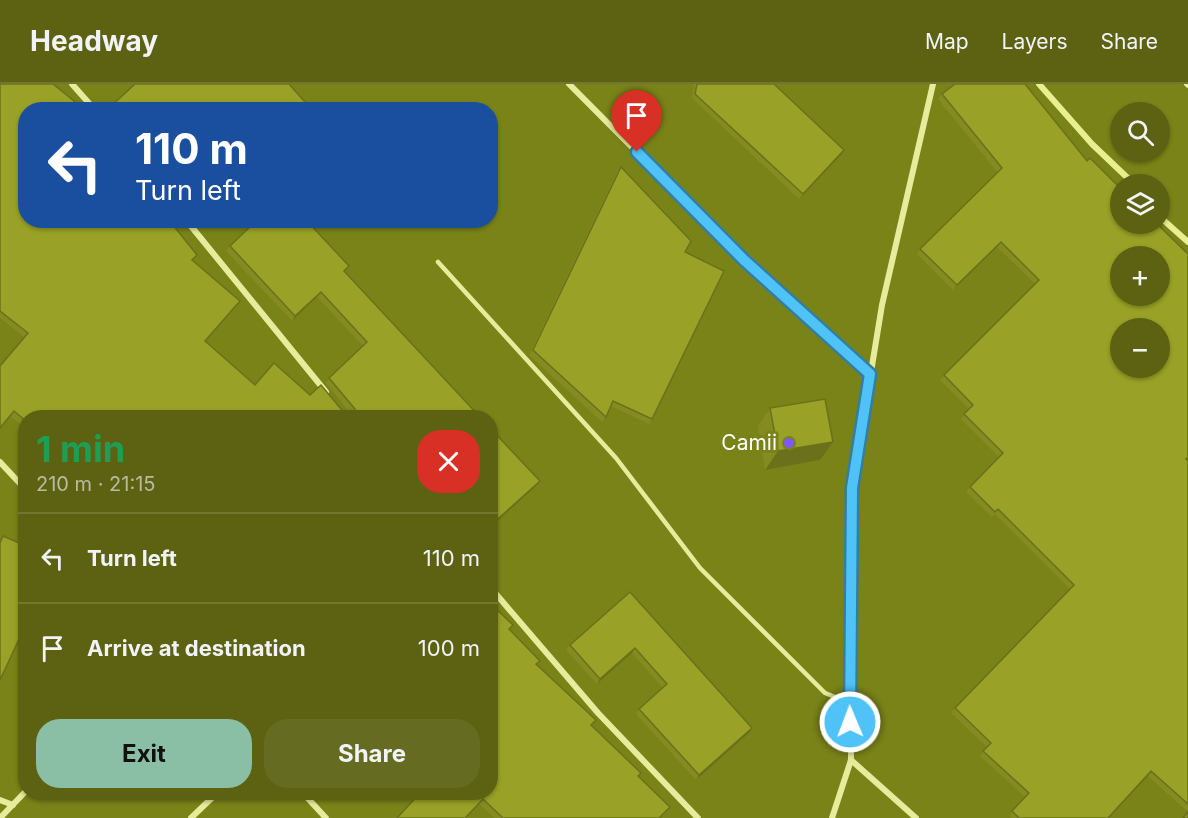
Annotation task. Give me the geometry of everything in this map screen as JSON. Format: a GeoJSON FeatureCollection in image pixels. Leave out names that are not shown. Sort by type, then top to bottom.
{"type":"FeatureCollection","features":[{"type":"Feature","properties":{"kind":"street"},"geometry":{"type":"LineString","coordinates":[[72,84],[88,102]]}},
{"type":"Feature","properties":{"kind":"street"},"geometry":{"type":"LineString","coordinates":[[569,84],[744,260],[870,374]]}},
{"type":"Feature","properties":{"kind":"street"},"geometry":{"type":"LineString","coordinates":[[832,818],[851,760],[852,488],[882,305],[933,84]]}},
{"type":"Feature","properties":{"kind":"street"},"geometry":{"type":"LineString","coordinates":[[193,228],[332,399]]}},
{"type":"Feature","properties":{"kind":"street"},"geometry":{"type":"LineString","coordinates":[[0,462],[18,481]]}},
{"type":"Feature","properties":{"kind":"street"},"geometry":{"type":"LineString","coordinates":[[498,596],[598,713],[698,818]]}},
{"type":"Feature","properties":{"kind":"street"},"geometry":{"type":"LineString","coordinates":[[851,760],[916,818]]}},
{"type":"Feature","properties":{"kind":"street"},"geometry":{"type":"LineString","coordinates":[[0,800],[13,805]]}},
{"type":"Feature","properties":{"kind":"street"},"geometry":{"type":"LineString","coordinates":[[0,818],[18,800]]}},
{"type":"Feature","properties":{"kind":"street"},"geometry":{"type":"LineString","coordinates":[[191,818],[210,800]]}},
{"type":"Feature","properties":{"kind":"street"},"geometry":{"type":"LineString","coordinates":[[309,800],[326,818]]}},
{"type":"Feature","properties":{"kind":"lane"},"geometry":{"type":"LineString","coordinates":[[438,262],[616,458],[700,568],[825,693],[850,703]]}},
{"type":"Feature","properties":{"kind":"building"},"geometry":{"type":"Polygon","coordinates":[[[0,84],[53,84],[75,102],[18,102],[18,228],[175,228],[197,255],[192,260],[240,301],[205,341],[255,385],[274,363],[310,395],[321,385],[342,410],[18,410],[18,414],[14,411],[0,428],[0,366],[28,333],[0,311],[0,84]]]}},
{"type":"Feature","properties":{"kind":"building"},"geometry":{"type":"Polygon","coordinates":[[[135,84],[289,84],[305,102],[116,102],[135,84]]]}},
{"type":"Feature","properties":{"kind":"building"},"geometry":{"type":"Polygon","coordinates":[[[697,84],[774,84],[844,150],[803,194],[695,94],[697,84]]]}},
{"type":"Feature","properties":{"kind":"building"},"geometry":{"type":"Polygon","coordinates":[[[955,84],[1025,84],[1087,161],[1090,158],[1110,178],[1110,234],[1167,234],[1188,254],[1188,458],[1186,459],[1188,461],[1188,804],[1151,771],[1108,818],[1019,818],[1012,811],[1029,793],[983,751],[991,743],[955,708],[1074,585],[998,509],[995,512],[970,487],[1003,453],[964,414],[973,405],[944,375],[1039,280],[1001,242],[957,285],[920,249],[1002,168],[942,94],[955,84]]]}},
{"type":"Feature","properties":{"kind":"building"},"geometry":{"type":"Polygon","coordinates":[[[621,167],[691,241],[685,252],[724,271],[652,419],[613,401],[606,417],[533,350],[621,167]]]}},
{"type":"Feature","properties":{"kind":"building"},"geometry":{"type":"Polygon","coordinates":[[[249,228],[313,228],[349,266],[344,271],[473,410],[355,410],[329,378],[367,342],[321,292],[295,316],[230,246],[249,228]]]}},
{"type":"Feature","properties":{"kind":"building"},"geometry":{"type":"Polygon","coordinates":[[[825,399],[833,442],[778,451],[770,408],[825,399]]]}},
{"type":"Feature","properties":{"kind":"building"},"geometry":{"type":"Polygon","coordinates":[[[498,436],[540,481],[498,519],[498,436]]]}},
{"type":"Feature","properties":{"kind":"building"},"geometry":{"type":"Polygon","coordinates":[[[3,536],[18,543],[18,641],[0,680],[0,543],[3,536]]]}},
{"type":"Feature","properties":{"kind":"building"},"geometry":{"type":"Polygon","coordinates":[[[630,592],[752,728],[699,775],[639,709],[667,684],[635,648],[600,679],[570,645],[630,592]]]}},
{"type":"Feature","properties":{"kind":"building"},"geometry":{"type":"Polygon","coordinates":[[[498,611],[513,625],[509,629],[540,661],[536,664],[596,720],[591,725],[641,773],[638,776],[670,807],[659,818],[503,818],[484,800],[498,800],[498,611]]]}},
{"type":"Feature","properties":{"kind":"building"},"geometry":{"type":"Polygon","coordinates":[[[414,800],[482,800],[465,818],[397,818],[414,800]]]}},
{"type":"Feature","properties":{"kind":"waterway"},"geometry":{"type":"LineString","coordinates":[[1039,84],[1092,144],[1124,174]]}},
{"type":"Feature","properties":{"kind":"waterway"},"geometry":{"type":"LineString","coordinates":[[1170,226],[1188,242]]}},
{"type":"Feature","properties":{"kind":"place","name":"Camii"},"geometry":{"type":"Point","coordinates":[789,443]}},
{"type":"Feature","properties":{"kind":"route"},"geometry":{"type":"LineString","coordinates":[[637,152],[744,260],[870,374],[852,488],[850,722]]}}]}
